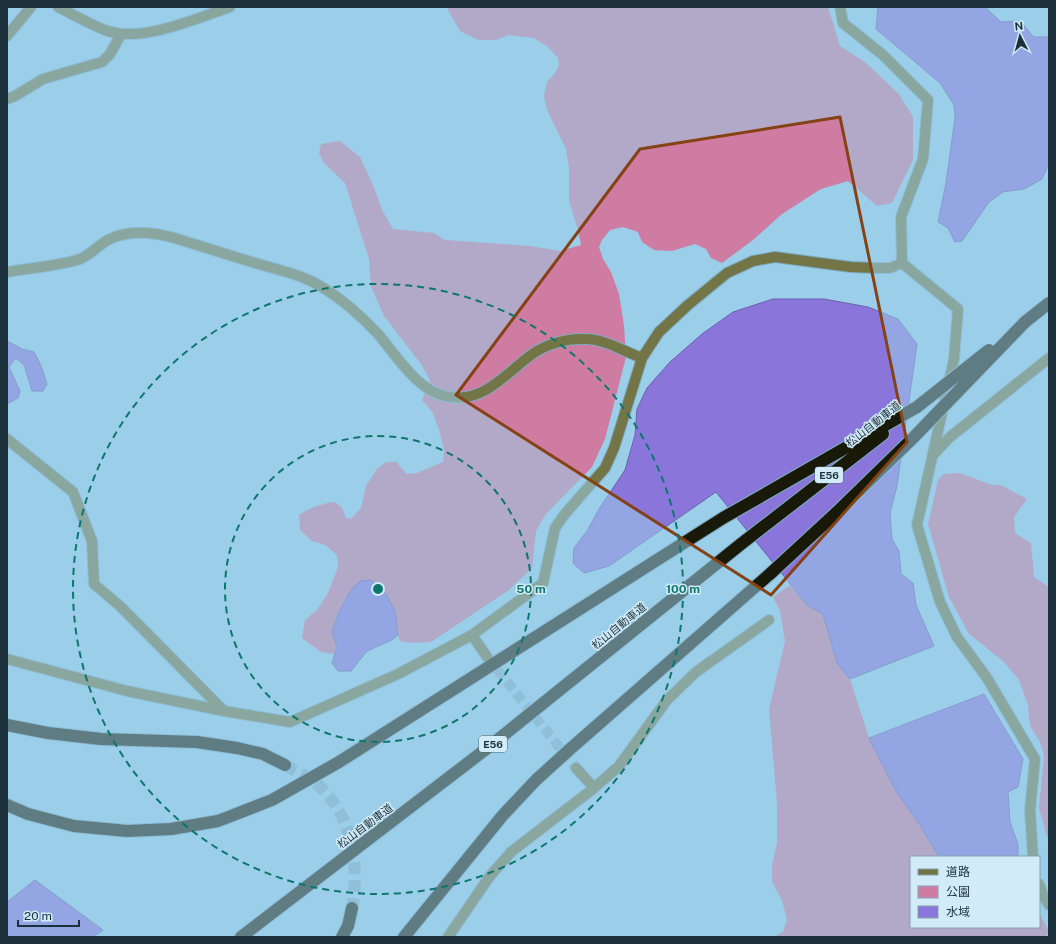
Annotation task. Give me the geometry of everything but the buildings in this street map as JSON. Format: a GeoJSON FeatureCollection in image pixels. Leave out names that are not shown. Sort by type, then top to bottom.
{"type":"FeatureCollection","features":[{"type":"Feature","properties":{"kind":"highway","name":"松山自動車道"},"geometry":{"type":"LineString","coordinates":[[241,937],[490,746],[741,544],[1049,302]]}},
{"type":"Feature","properties":{"kind":"highway"},"geometry":{"type":"LineString","coordinates":[[404,937],[503,815],[536,780],[837,512],[914,437],[1025,322]]}},
{"type":"Feature","properties":{"kind":"highway"},"geometry":{"type":"LineString","coordinates":[[7,804],[28,814],[74,826],[127,831],[171,829],[218,821],[272,800],[339,762],[723,518],[917,407]]}},
{"type":"Feature","properties":{"kind":"highway"},"geometry":{"type":"LineString","coordinates":[[7,725],[48,733],[101,739],[197,742],[237,748],[263,754],[285,765]]}},
{"type":"Feature","properties":{"kind":"highway"},"geometry":{"type":"LineString","coordinates":[[342,937],[348,926],[352,908]]}},
{"type":"Feature","properties":{"kind":"street"},"geometry":{"type":"LineString","coordinates":[[7,36],[31,7]]}},
{"type":"Feature","properties":{"kind":"street"},"geometry":{"type":"LineString","coordinates":[[58,7],[106,31],[121,34],[143,33],[168,28],[230,7]]}},
{"type":"Feature","properties":{"kind":"street"},"geometry":{"type":"LineString","coordinates":[[840,7],[843,23],[883,55],[928,100],[923,159],[901,217],[902,263],[958,309],[954,360],[918,525],[940,602],[957,637],[987,678],[1035,759],[1030,810],[1033,856]]}},
{"type":"Feature","properties":{"kind":"street"},"geometry":{"type":"LineString","coordinates":[[7,99],[15,96],[43,79],[102,62],[110,54],[121,34]]}},
{"type":"Feature","properties":{"kind":"street"},"geometry":{"type":"LineString","coordinates":[[7,272],[63,263],[81,258],[95,250],[107,240],[119,235],[137,232],[152,232],[171,237],[304,277],[325,289],[344,303],[376,333],[414,377],[432,392],[446,396],[466,398],[481,393],[498,382],[532,354],[564,340],[585,339],[605,342],[642,358]]}},
{"type":"Feature","properties":{"kind":"street"},"geometry":{"type":"LineString","coordinates":[[7,659],[128,691],[224,711],[290,722],[398,674],[472,635],[543,583],[555,528],[564,515],[605,468],[614,448],[642,358],[659,332],[688,305],[727,273],[753,261],[775,257],[851,267],[890,268],[902,263]]}},
{"type":"Feature","properties":{"kind":"street"},"geometry":{"type":"LineString","coordinates":[[933,454],[950,437],[1049,358]]}},
{"type":"Feature","properties":{"kind":"street"},"geometry":{"type":"LineString","coordinates":[[7,439],[73,492],[92,541],[94,584],[120,606],[224,711]]}},
{"type":"Feature","properties":{"kind":"street"},"geometry":{"type":"LineString","coordinates":[[448,937],[490,876],[511,852],[594,788],[619,766],[667,700],[696,672],[770,620]]}},
{"type":"Feature","properties":{"kind":"street"},"geometry":{"type":"LineString","coordinates":[[472,635],[487,656]]}},
{"type":"Feature","properties":{"kind":"street"},"geometry":{"type":"LineString","coordinates":[[576,768],[594,788]]}},
{"type":"Feature","properties":{"kind":"street"},"geometry":{"type":"LineString","coordinates":[[1040,887],[1049,905]]}},
{"type":"Feature","properties":{"kind":"highlighted area"},"geometry":{"type":"Polygon","coordinates":[[[840,117],[907,442],[771,595],[456,395],[640,149],[840,117]]]}},
{"type":"Feature","properties":{"kind":"green space"},"geometry":{"type":"Polygon","coordinates":[[[448,7],[828,7],[840,46],[866,63],[899,94],[913,117],[913,160],[892,203],[877,206],[848,181],[821,189],[782,214],[753,240],[722,263],[711,258],[706,249],[695,244],[672,251],[654,250],[642,242],[638,232],[623,227],[610,230],[602,240],[599,247],[603,259],[611,272],[619,294],[624,326],[626,357],[605,439],[592,467],[546,514],[536,531],[532,568],[509,590],[431,642],[410,643],[400,641],[395,612],[351,590],[333,627],[333,635],[336,645],[334,654],[321,652],[302,638],[305,620],[317,610],[328,593],[338,567],[337,555],[325,545],[312,541],[300,530],[299,515],[316,506],[335,502],[342,508],[346,518],[351,519],[361,508],[366,486],[377,469],[386,462],[397,462],[407,474],[417,473],[443,462],[444,449],[433,413],[422,400],[430,380],[421,364],[384,316],[371,286],[369,259],[345,183],[324,163],[319,153],[321,144],[340,141],[360,157],[383,212],[393,229],[434,233],[445,240],[530,246],[560,251],[581,245],[569,200],[569,168],[566,149],[547,110],[544,96],[547,82],[555,73],[559,65],[558,58],[548,47],[534,38],[509,35],[496,40],[478,40],[460,31],[448,10],[448,7]]]}},
{"type":"Feature","properties":{"kind":"green space"},"geometry":{"type":"Polygon","coordinates":[[[960,473],[992,485],[1001,485],[1027,499],[1014,517],[1015,533],[1031,543],[1034,577],[1049,587],[1049,837],[1047,837],[1039,808],[1044,755],[1040,742],[1030,726],[1028,705],[1019,680],[1003,661],[969,634],[949,597],[928,524],[938,480],[944,474],[960,473]]]}},
{"type":"Feature","properties":{"kind":"green space"},"geometry":{"type":"Polygon","coordinates":[[[790,585],[808,606],[823,614],[837,663],[850,679],[869,738],[896,791],[920,825],[938,856],[910,856],[910,928],[1040,928],[1040,915],[1049,931],[1046,937],[773,937],[783,932],[787,920],[782,900],[772,882],[772,865],[777,843],[777,802],[769,709],[785,641],[780,611],[773,597],[790,585]]]}},
{"type":"Feature","properties":{"kind":"water"},"geometry":{"type":"Polygon","coordinates":[[[878,7],[985,7],[1001,22],[1020,21],[1034,37],[1049,37],[1049,164],[1042,179],[1024,189],[1003,192],[989,202],[962,241],[955,242],[948,228],[938,222],[946,183],[955,118],[954,105],[940,83],[876,29],[878,7]]]}},
{"type":"Feature","properties":{"kind":"water"},"geometry":{"type":"Polygon","coordinates":[[[773,299],[824,299],[868,307],[898,319],[917,344],[897,486],[890,513],[892,539],[899,551],[901,574],[913,583],[916,605],[934,646],[850,679],[837,663],[823,614],[808,606],[716,492],[609,566],[584,573],[573,563],[574,548],[587,531],[599,509],[625,470],[635,435],[637,409],[647,388],[670,362],[702,334],[733,312],[773,299]]]}},
{"type":"Feature","properties":{"kind":"water"},"geometry":{"type":"Polygon","coordinates":[[[7,341],[22,349],[34,352],[41,366],[47,384],[43,391],[32,391],[24,365],[16,358],[9,367],[20,391],[18,398],[7,404],[7,341]]]}},
{"type":"Feature","properties":{"kind":"water"},"geometry":{"type":"Polygon","coordinates":[[[371,580],[387,595],[395,612],[398,635],[392,640],[367,651],[351,671],[338,671],[332,663],[337,647],[332,632],[339,612],[351,590],[360,581],[371,580]]]}},
{"type":"Feature","properties":{"kind":"water"},"geometry":{"type":"Polygon","coordinates":[[[984,694],[1023,759],[1018,787],[1008,792],[1010,822],[1018,844],[1018,856],[938,856],[920,825],[896,791],[869,738],[984,694]]]}},
{"type":"Feature","properties":{"kind":"water"},"geometry":{"type":"Polygon","coordinates":[[[35,880],[103,930],[93,937],[7,937],[7,902],[35,880]]]}},
{"type":"Feature","properties":{"kind":"tunnel"},"geometry":{"type":"LineString","coordinates":[[488,658],[576,768]]}},
{"type":"Feature","properties":{"kind":"tunnel"},"geometry":{"type":"LineString","coordinates":[[285,765],[306,776],[317,784],[329,796],[346,825],[354,857],[355,874],[352,908]]}}]}
